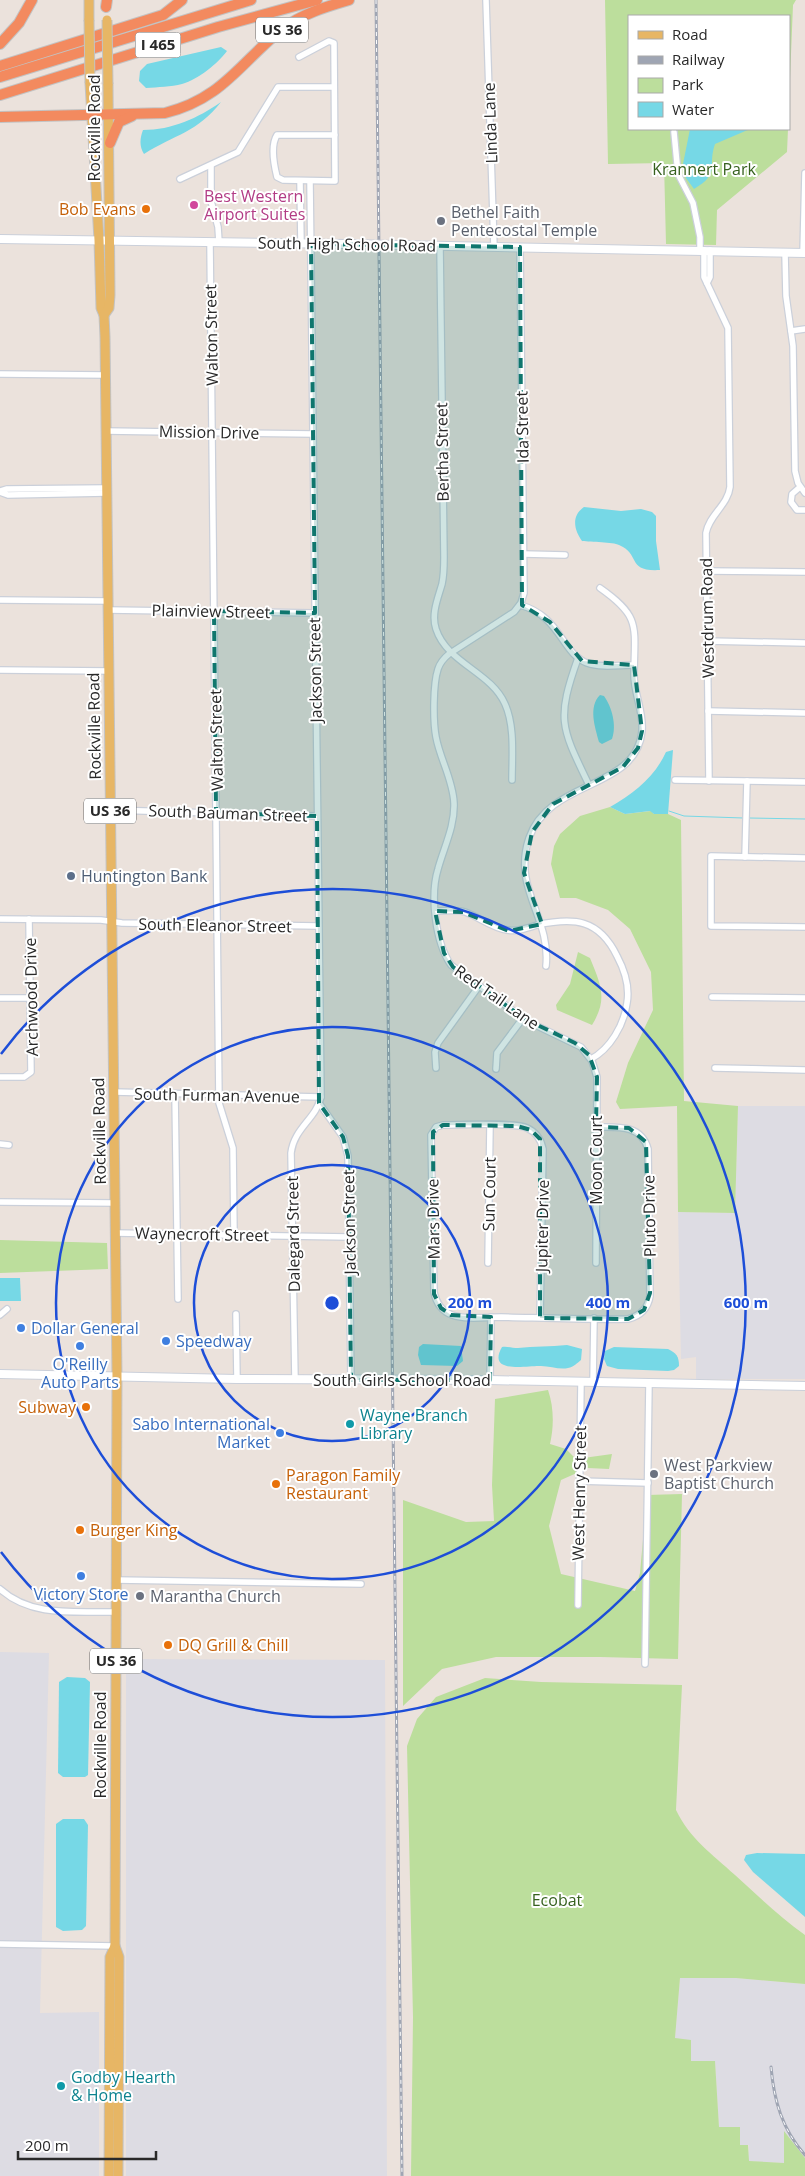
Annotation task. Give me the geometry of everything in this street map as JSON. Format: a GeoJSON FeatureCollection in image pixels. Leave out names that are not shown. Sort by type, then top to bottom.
{"type":"FeatureCollection","features":[{"type":"Feature","properties":{"kind":"highway"},"geometry":{"type":"LineString","coordinates":[[0,44],[19,23],[32,0]]}},
{"type":"Feature","properties":{"kind":"highway"},"geometry":{"type":"LineString","coordinates":[[0,66],[163,15],[182,0]]}},
{"type":"Feature","properties":{"kind":"highway","name":"I 465"},"geometry":{"type":"LineString","coordinates":[[0,77],[251,0]]}},
{"type":"Feature","properties":{"kind":"highway","name":"I 465"},"geometry":{"type":"LineString","coordinates":[[0,95],[218,27],[317,0]]}},
{"type":"Feature","properties":{"kind":"highway","name":"US 36"},"geometry":{"type":"LineString","coordinates":[[110,143],[119,122],[137,114],[165,113],[189,106],[201,100],[223,85],[284,28],[317,9],[349,0]]}},
{"type":"Feature","properties":{"kind":"highway"},"geometry":{"type":"LineString","coordinates":[[0,117],[137,114]]}},
{"type":"Feature","properties":{"kind":"main road","name":"Rockville Road"},"geometry":{"type":"LineString","coordinates":[[89,0],[90,84],[99,240],[100,308],[104,315],[106,375],[117,1376],[114,1946],[110,1957],[109,2176]]}},
{"type":"Feature","properties":{"kind":"main road","name":"Rockville Road"},"geometry":{"type":"LineString","coordinates":[[104,315],[109,308],[110,143],[106,2]]}},
{"type":"Feature","properties":{"kind":"main road","name":"South High School Road"},"geometry":{"type":"LineString","coordinates":[[0,239],[804,252]]}},
{"type":"Feature","properties":{"kind":"main road","name":"South Girls School Road"},"geometry":{"type":"LineString","coordinates":[[0,1374],[295,1380],[490,1380],[805,1386]]}},
{"type":"Feature","properties":{"kind":"main road","name":"Rockville Road"},"geometry":{"type":"LineString","coordinates":[[114,1946],[119,1957],[118,2176]]}},
{"type":"Feature","properties":{"kind":"street","name":"Linda Lane"},"geometry":{"type":"LineString","coordinates":[[486,0],[494,247]]}},
{"type":"Feature","properties":{"kind":"street"},"geometry":{"type":"LineString","coordinates":[[299,57],[329,41],[333,42],[336,136],[335,181],[283,180],[277,177],[274,159],[275,137],[278,135],[336,136]]}},
{"type":"Feature","properties":{"kind":"street"},"geometry":{"type":"LineString","coordinates":[[180,179],[211,166],[240,150],[280,87],[334,87]]}},
{"type":"Feature","properties":{"kind":"street","name":"Westdrum Road"},"geometry":{"type":"LineString","coordinates":[[674,132],[678,174],[692,202],[700,238],[705,250],[710,277],[707,282],[728,328],[730,488],[726,500],[712,518],[707,529],[709,781]]}},
{"type":"Feature","properties":{"kind":"street"},"geometry":{"type":"LineString","coordinates":[[211,166],[211,201],[218,227],[219,242]]}},
{"type":"Feature","properties":{"kind":"street"},"geometry":{"type":"LineString","coordinates":[[804,252],[805,173]]}},
{"type":"Feature","properties":{"kind":"street"},"geometry":{"type":"LineString","coordinates":[[300,181],[301,244]]}},
{"type":"Feature","properties":{"kind":"street","name":"Jackson Street"},"geometry":{"type":"LineString","coordinates":[[310,181],[320,1100],[343,1137],[348,1149],[351,1380]]}},
{"type":"Feature","properties":{"kind":"street","name":"Walton Street"},"geometry":{"type":"LineString","coordinates":[[210,242],[219,1095],[221,1112],[230,1131],[233,1148],[234,1235]]}},
{"type":"Feature","properties":{"kind":"street","name":"Bertha Street"},"geometry":{"type":"LineString","coordinates":[[440,246],[444,557],[442,583],[435,608],[434,621],[439,637],[452,652],[492,684],[505,703],[510,721],[512,780]]}},
{"type":"Feature","properties":{"kind":"street","name":"Ida Street"},"geometry":{"type":"LineString","coordinates":[[520,247],[524,554],[524,591],[520,605]]}},
{"type":"Feature","properties":{"kind":"street"},"geometry":{"type":"LineString","coordinates":[[785,253],[786,296],[794,346],[795,471],[800,487],[805,493]]}},
{"type":"Feature","properties":{"kind":"street"},"geometry":{"type":"LineString","coordinates":[[792,331],[805,329]]}},
{"type":"Feature","properties":{"kind":"street"},"geometry":{"type":"LineString","coordinates":[[0,374],[106,375]]}},
{"type":"Feature","properties":{"kind":"street","name":"Mission Drive"},"geometry":{"type":"LineString","coordinates":[[106,431],[313,434]]}},
{"type":"Feature","properties":{"kind":"street"},"geometry":{"type":"LineString","coordinates":[[800,487],[792,494],[791,502],[797,510],[805,510]]}},
{"type":"Feature","properties":{"kind":"street"},"geometry":{"type":"LineString","coordinates":[[0,492],[18,495],[106,490]]}},
{"type":"Feature","properties":{"kind":"street"},"geometry":{"type":"LineString","coordinates":[[524,554],[565,555]]}},
{"type":"Feature","properties":{"kind":"street"},"geometry":{"type":"LineString","coordinates":[[706,571],[805,572]]}},
{"type":"Feature","properties":{"kind":"street"},"geometry":{"type":"LineString","coordinates":[[546,966],[546,943],[542,924],[529,896],[525,880],[525,856],[530,836],[540,818],[553,804],[620,769],[630,760],[638,748],[642,725],[634,687],[634,632],[630,615],[621,603],[600,588]]}},
{"type":"Feature","properties":{"kind":"street","name":"Plainview Street"},"geometry":{"type":"LineString","coordinates":[[0,600],[214,611],[315,613]]}},
{"type":"Feature","properties":{"kind":"street"},"geometry":{"type":"LineString","coordinates":[[452,652],[511,615],[520,605],[536,612],[550,622],[578,658],[594,665],[634,665]]}},
{"type":"Feature","properties":{"kind":"street"},"geometry":{"type":"LineString","coordinates":[[707,642],[805,643]]}},
{"type":"Feature","properties":{"kind":"street","name":"Red Tail Lane"},"geometry":{"type":"LineString","coordinates":[[452,652],[443,660],[438,671],[435,715],[436,736],[452,789],[454,805],[453,825],[437,873],[435,911],[447,960],[454,968],[523,1018],[545,1031],[577,1044],[591,1059]]}},
{"type":"Feature","properties":{"kind":"street"},"geometry":{"type":"LineString","coordinates":[[578,658],[566,694],[563,718],[570,745],[589,785]]}},
{"type":"Feature","properties":{"kind":"street"},"geometry":{"type":"LineString","coordinates":[[0,670],[109,671]]}},
{"type":"Feature","properties":{"kind":"street"},"geometry":{"type":"LineString","coordinates":[[708,711],[805,712]]}},
{"type":"Feature","properties":{"kind":"street"},"geometry":{"type":"LineString","coordinates":[[674,780],[805,782]]}},
{"type":"Feature","properties":{"kind":"street"},"geometry":{"type":"LineString","coordinates":[[745,857],[747,781]]}},
{"type":"Feature","properties":{"kind":"street","name":"South Bauman Street"},"geometry":{"type":"LineString","coordinates":[[110,810],[317,816]]}},
{"type":"Feature","properties":{"kind":"street"},"geometry":{"type":"LineString","coordinates":[[805,858],[710,856],[711,926],[805,927]]}},
{"type":"Feature","properties":{"kind":"street"},"geometry":{"type":"LineString","coordinates":[[435,911],[463,912],[506,930],[516,930],[569,920],[590,925],[607,938],[623,967],[628,991],[625,1014],[606,1048],[591,1059]]}},
{"type":"Feature","properties":{"kind":"street","name":"South Eleanor Street"},"geometry":{"type":"LineString","coordinates":[[0,919],[318,926]]}},
{"type":"Feature","properties":{"kind":"street","name":"Archwood Drive"},"geometry":{"type":"LineString","coordinates":[[0,1077],[24,1077],[30,1075],[32,1069],[29,919]]}},
{"type":"Feature","properties":{"kind":"street"},"geometry":{"type":"LineString","coordinates":[[436,1068],[435,1052],[438,1043],[479,986]]}},
{"type":"Feature","properties":{"kind":"street"},"geometry":{"type":"LineString","coordinates":[[712,997],[805,998]]}},
{"type":"Feature","properties":{"kind":"street"},"geometry":{"type":"LineString","coordinates":[[0,998],[31,998]]}},
{"type":"Feature","properties":{"kind":"street"},"geometry":{"type":"LineString","coordinates":[[496,1069],[497,1053],[523,1018]]}},
{"type":"Feature","properties":{"kind":"street","name":"Moon Court"},"geometry":{"type":"LineString","coordinates":[[591,1059],[597,1077],[596,1263]]}},
{"type":"Feature","properties":{"kind":"street"},"geometry":{"type":"LineString","coordinates":[[715,1068],[805,1070]]}},
{"type":"Feature","properties":{"kind":"street","name":"South Furman Avenue"},"geometry":{"type":"LineString","coordinates":[[114,1092],[320,1100]]}},
{"type":"Feature","properties":{"kind":"street"},"geometry":{"type":"LineString","coordinates":[[175,1094],[178,1299]]}},
{"type":"Feature","properties":{"kind":"street","name":"Dalegard Street"},"geometry":{"type":"LineString","coordinates":[[295,1380],[292,1144],[299,1130],[320,1100]]}},
{"type":"Feature","properties":{"kind":"street","name":"Mars Drive"},"geometry":{"type":"LineString","coordinates":[[490,1125],[443,1125],[434,1129],[431,1137],[434,1292],[436,1300],[441,1308],[456,1316],[491,1317]]}},
{"type":"Feature","properties":{"kind":"street","name":"Jupiter Drive"},"geometry":{"type":"LineString","coordinates":[[490,1125],[521,1126],[531,1130],[537,1135],[543,1149],[540,1318]]}},
{"type":"Feature","properties":{"kind":"street","name":"Sun Court"},"geometry":{"type":"LineString","coordinates":[[488,1263],[490,1125]]}},
{"type":"Feature","properties":{"kind":"street","name":"Pluto Drive"},"geometry":{"type":"LineString","coordinates":[[594,1318],[632,1318],[640,1314],[648,1303],[648,1151],[646,1142],[639,1134],[625,1128],[596,1127]]}},
{"type":"Feature","properties":{"kind":"street"},"geometry":{"type":"LineString","coordinates":[[0,1144],[9,1145]]}},
{"type":"Feature","properties":{"kind":"street"},"geometry":{"type":"LineString","coordinates":[[0,1202],[115,1203]]}},
{"type":"Feature","properties":{"kind":"street","name":"Waynecroft Street"},"geometry":{"type":"LineString","coordinates":[[115,1233],[350,1236]]}},
{"type":"Feature","properties":{"kind":"street"},"geometry":{"type":"LineString","coordinates":[[0,1315],[6,1309]]}},
{"type":"Feature","properties":{"kind":"street"},"geometry":{"type":"LineString","coordinates":[[236,1314],[237,1379]]}},
{"type":"Feature","properties":{"kind":"street"},"geometry":{"type":"LineString","coordinates":[[490,1380],[491,1317],[594,1318],[593,1382]]}},
{"type":"Feature","properties":{"kind":"street","name":"West Henry Street"},"geometry":{"type":"LineString","coordinates":[[578,1605],[578,1481],[581,1382]]}},
{"type":"Feature","properties":{"kind":"street"},"geometry":{"type":"LineString","coordinates":[[646,1664],[649,1383]]}},
{"type":"Feature","properties":{"kind":"street"},"geometry":{"type":"LineString","coordinates":[[578,1481],[648,1483]]}},
{"type":"Feature","properties":{"kind":"street"},"geometry":{"type":"LineString","coordinates":[[116,1580],[361,1584]]}},
{"type":"Feature","properties":{"kind":"street"},"geometry":{"type":"LineString","coordinates":[[0,1590],[17,1601],[39,1609],[116,1612]]}},
{"type":"Feature","properties":{"kind":"street"},"geometry":{"type":"LineString","coordinates":[[0,1944],[114,1946]]}},
{"type":"Feature","properties":{"kind":"highlighted area"},"geometry":{"type":"Polygon","coordinates":[[[311,244],[520,247],[522,605],[550,622],[582,661],[634,665],[642,731],[638,748],[623,767],[553,804],[532,832],[524,873],[542,924],[509,931],[463,912],[435,911],[444,953],[453,967],[525,1019],[575,1043],[589,1055],[597,1077],[596,1127],[629,1128],[646,1142],[650,1293],[644,1310],[628,1319],[540,1318],[540,1139],[531,1130],[517,1126],[443,1125],[433,1132],[434,1294],[441,1308],[451,1315],[491,1317],[490,1380],[351,1380],[348,1156],[343,1137],[319,1103],[317,816],[216,813],[214,611],[315,613],[311,244]]]}},
{"type":"Feature","properties":{"kind":"shaded area"},"geometry":{"type":"Polygon","coordinates":[[[738,1106],[805,1106],[805,1379],[696,1379],[696,1357],[681,1359],[678,1212],[735,1213],[738,1106]]]}},
{"type":"Feature","properties":{"kind":"shaded area"},"geometry":{"type":"Polygon","coordinates":[[[0,1652],[49,1653],[40,2013],[99,2012],[99,2176],[0,2176],[0,1652]]]}},
{"type":"Feature","properties":{"kind":"shaded area"},"geometry":{"type":"Polygon","coordinates":[[[126,1659],[385,1660],[387,2176],[126,2176],[126,1659]]]}},
{"type":"Feature","properties":{"kind":"shaded area"},"geometry":{"type":"Polygon","coordinates":[[[680,1978],[736,1978],[805,1984],[805,2158],[784,2132],[784,2163],[748,2161],[749,2145],[740,2145],[719,2127],[715,2061],[690,2061],[675,2038],[680,1978]]]}},
{"type":"Feature","properties":{"kind":"green space","name":"Krannert Park"},"geometry":{"type":"Polygon","coordinates":[[[605,0],[796,0],[793,5],[790,78],[790,15],[628,15],[628,130],[788,130],[787,152],[717,210],[716,245],[666,244],[664,163],[608,164],[605,0]]]}},
{"type":"Feature","properties":{"kind":"green space"},"geometry":{"type":"Polygon","coordinates":[[[610,807],[625,814],[651,811],[654,814],[668,814],[681,820],[684,1101],[738,1106],[735,1213],[678,1212],[677,1106],[620,1109],[616,1102],[628,1063],[653,1010],[651,972],[630,929],[608,910],[576,898],[560,898],[551,864],[554,846],[560,834],[580,816],[610,807]]]}},
{"type":"Feature","properties":{"kind":"green space"},"geometry":{"type":"Polygon","coordinates":[[[578,952],[590,958],[600,984],[600,1007],[592,1025],[557,1010],[556,1005],[570,984],[578,952]]]}},
{"type":"Feature","properties":{"kind":"green space"},"geometry":{"type":"Polygon","coordinates":[[[0,1240],[107,1243],[108,1269],[0,1273],[0,1240]]]}},
{"type":"Feature","properties":{"kind":"green space"},"geometry":{"type":"Polygon","coordinates":[[[548,1390],[553,1417],[550,1444],[566,1449],[576,1459],[612,1454],[609,1469],[588,1468],[561,1480],[549,1526],[561,1574],[635,1591],[640,1573],[647,1495],[682,1494],[678,1659],[496,1657],[442,1669],[403,1706],[403,1500],[466,1522],[494,1521],[492,1485],[495,1399],[548,1390]]]}},
{"type":"Feature","properties":{"kind":"green space","name":"Ecobat"},"geometry":{"type":"Polygon","coordinates":[[[485,1678],[541,1682],[682,1685],[676,1810],[702,1846],[769,1906],[805,1935],[805,1984],[736,1978],[680,1978],[675,2038],[691,2040],[691,2061],[715,2061],[719,2127],[740,2127],[740,2145],[748,2145],[749,2161],[784,2163],[784,2131],[805,2158],[805,2176],[411,2176],[413,2017],[407,1746],[417,1719],[436,1697],[485,1678]]]}},
{"type":"Feature","properties":{"kind":"water"},"geometry":{"type":"Polygon","coordinates":[[[221,47],[227,51],[223,56],[213,66],[188,82],[173,86],[146,88],[139,81],[140,71],[147,64],[221,47]]]}},
{"type":"Feature","properties":{"kind":"water"},"geometry":{"type":"Polygon","coordinates":[[[221,102],[194,127],[144,154],[140,142],[143,130],[164,128],[184,122],[221,102]]]}},
{"type":"Feature","properties":{"kind":"water"},"geometry":{"type":"Polygon","coordinates":[[[690,130],[748,130],[715,144],[710,174],[708,178],[694,189],[686,178],[683,164],[690,130]]]}},
{"type":"Feature","properties":{"kind":"water"},"geometry":{"type":"Polygon","coordinates":[[[584,507],[621,511],[641,509],[652,512],[656,516],[656,541],[660,570],[642,568],[626,549],[619,545],[582,541],[575,523],[577,515],[584,507]]]}},
{"type":"Feature","properties":{"kind":"water"},"geometry":{"type":"Polygon","coordinates":[[[600,695],[604,696],[607,700],[614,723],[612,739],[602,744],[599,742],[593,711],[596,700],[600,695]]]}},
{"type":"Feature","properties":{"kind":"water"},"geometry":{"type":"Polygon","coordinates":[[[673,750],[668,814],[654,814],[650,811],[625,814],[610,807],[642,784],[656,770],[666,752],[673,750]]]}},
{"type":"Feature","properties":{"kind":"water"},"geometry":{"type":"Polygon","coordinates":[[[0,1278],[20,1278],[21,1301],[0,1301],[0,1278]]]}},
{"type":"Feature","properties":{"kind":"water"},"geometry":{"type":"Polygon","coordinates":[[[423,1344],[461,1346],[463,1361],[457,1366],[421,1365],[418,1355],[419,1347],[423,1344]]]}},
{"type":"Feature","properties":{"kind":"water"},"geometry":{"type":"Polygon","coordinates":[[[567,1345],[582,1349],[581,1360],[574,1366],[562,1369],[541,1366],[511,1367],[500,1362],[499,1356],[502,1347],[567,1345]]]}},
{"type":"Feature","properties":{"kind":"water"},"geometry":{"type":"Polygon","coordinates":[[[614,1347],[668,1349],[676,1355],[679,1366],[674,1370],[668,1371],[618,1369],[607,1366],[604,1359],[605,1351],[614,1347]]]}},
{"type":"Feature","properties":{"kind":"water"},"geometry":{"type":"Polygon","coordinates":[[[67,1677],[85,1678],[90,1682],[88,1775],[85,1777],[63,1777],[58,1773],[59,1682],[67,1677]]]}},
{"type":"Feature","properties":{"kind":"water"},"geometry":{"type":"Polygon","coordinates":[[[63,1819],[84,1819],[88,1825],[86,1926],[82,1930],[63,1931],[56,1927],[56,1824],[63,1819]]]}},
{"type":"Feature","properties":{"kind":"water"},"geometry":{"type":"Polygon","coordinates":[[[757,1853],[805,1854],[805,1917],[753,1872],[744,1860],[746,1855],[757,1853]]]}},
{"type":"Feature","properties":{"kind":"waterway"},"geometry":{"type":"LineString","coordinates":[[669,811],[684,816],[743,818]]}},
{"type":"Feature","properties":{"kind":"waterway"},"geometry":{"type":"LineString","coordinates":[[749,818],[805,819]]}},
{"type":"Feature","properties":{"kind":"railway"},"geometry":{"type":"LineString","coordinates":[[376,0],[402,2176]]}},
{"type":"Feature","properties":{"kind":"railway"},"geometry":{"type":"LineString","coordinates":[[771,2067],[774,2091],[785,2125],[805,2155]]}},
{"type":"Feature","properties":{"kind":"place","name":"Best Western Airport Suites"},"geometry":{"type":"Point","coordinates":[194,205]}},
{"type":"Feature","properties":{"kind":"place","name":"Bob Evans"},"geometry":{"type":"Point","coordinates":[146,209]}},
{"type":"Feature","properties":{"kind":"place","name":"Bethel Faith Pentecostal Temple"},"geometry":{"type":"Point","coordinates":[441,221]}},
{"type":"Feature","properties":{"kind":"place","name":"Huntington Bank"},"geometry":{"type":"Point","coordinates":[71,876]}},
{"type":"Feature","properties":{"kind":"place","name":"Dollar General"},"geometry":{"type":"Point","coordinates":[21,1328]}},
{"type":"Feature","properties":{"kind":"place","name":"Speedway"},"geometry":{"type":"Point","coordinates":[166,1341]}},
{"type":"Feature","properties":{"kind":"place","name":"O'Reilly Auto Parts"},"geometry":{"type":"Point","coordinates":[80,1346]}},
{"type":"Feature","properties":{"kind":"place","name":"Subway"},"geometry":{"type":"Point","coordinates":[86,1407]}},
{"type":"Feature","properties":{"kind":"place","name":"Wayne Branch Library"},"geometry":{"type":"Point","coordinates":[350,1424]}},
{"type":"Feature","properties":{"kind":"place","name":"Sabo International Market"},"geometry":{"type":"Point","coordinates":[280,1433]}},
{"type":"Feature","properties":{"kind":"place","name":"West Parkview Baptist Church"},"geometry":{"type":"Point","coordinates":[654,1474]}},
{"type":"Feature","properties":{"kind":"place","name":"Paragon Family Restaurant"},"geometry":{"type":"Point","coordinates":[276,1484]}},
{"type":"Feature","properties":{"kind":"place","name":"Burger King"},"geometry":{"type":"Point","coordinates":[80,1530]}},
{"type":"Feature","properties":{"kind":"place","name":"Victory Store"},"geometry":{"type":"Point","coordinates":[81,1576]}},
{"type":"Feature","properties":{"kind":"place","name":"Marantha Church"},"geometry":{"type":"Point","coordinates":[140,1596]}},
{"type":"Feature","properties":{"kind":"place","name":"DQ Grill & Chill"},"geometry":{"type":"Point","coordinates":[168,1645]}},
{"type":"Feature","properties":{"kind":"place","name":"Godby Hearth & Home"},"geometry":{"type":"Point","coordinates":[61,2086]}}]}
